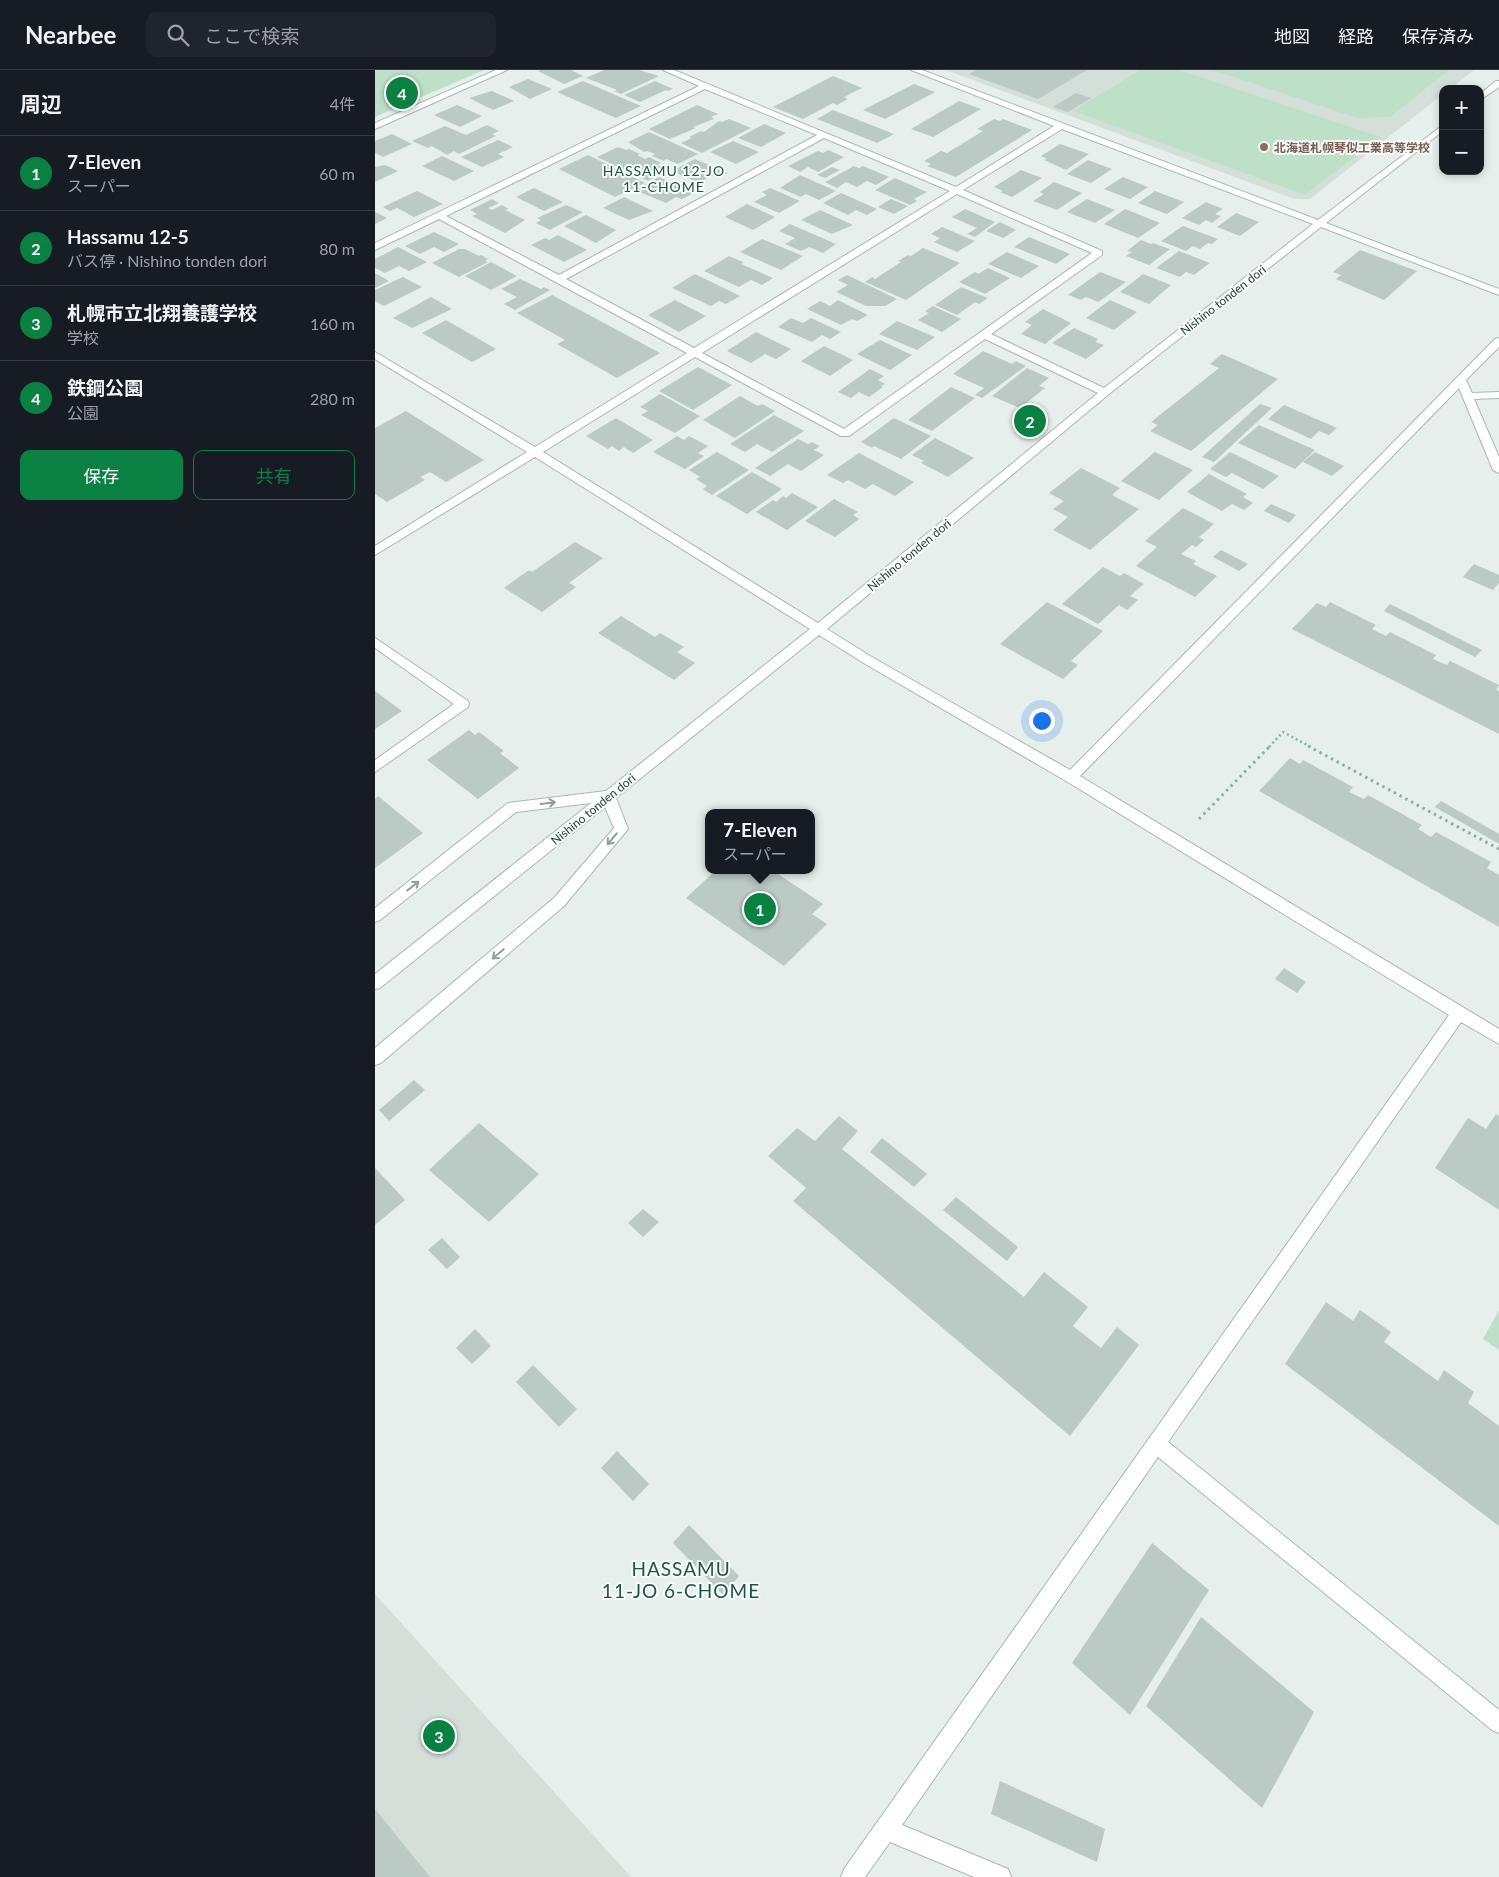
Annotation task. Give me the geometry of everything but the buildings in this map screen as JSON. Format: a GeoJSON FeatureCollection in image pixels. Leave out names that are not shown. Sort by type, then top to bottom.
{"type":"FeatureCollection","features":[{"type":"Feature","properties":{"kind":"street"},"geometry":{"type":"LineString","coordinates":[[375,126],[503,70]]}},
{"type":"Feature","properties":{"kind":"street"},"geometry":{"type":"LineString","coordinates":[[440,216],[560,278],[845,434],[1099,253],[956,190],[667,70]]}},
{"type":"Feature","properties":{"kind":"street"},"geometry":{"type":"LineString","coordinates":[[915,70],[1499,292]]}},
{"type":"Feature","properties":{"kind":"street"},"geometry":{"type":"LineString","coordinates":[[1484,95],[1499,83]]}},
{"type":"Feature","properties":{"kind":"street"},"geometry":{"type":"LineString","coordinates":[[375,247],[705,86]]}},
{"type":"Feature","properties":{"kind":"street"},"geometry":{"type":"LineString","coordinates":[[375,551],[1060,126]]}},
{"type":"Feature","properties":{"kind":"street","name":"Nishino tonden dori"},"geometry":{"type":"LineString","coordinates":[[375,983],[817,630],[1105,392],[1439,130]]}},
{"type":"Feature","properties":{"kind":"street"},"geometry":{"type":"LineString","coordinates":[[560,278],[823,135]]}},
{"type":"Feature","properties":{"kind":"street"},"geometry":{"type":"LineString","coordinates":[[985,335],[1105,392]]}},
{"type":"Feature","properties":{"kind":"street"},"geometry":{"type":"LineString","coordinates":[[1071,777],[1499,341]]}},
{"type":"Feature","properties":{"kind":"street"},"geometry":{"type":"LineString","coordinates":[[375,355],[535,452],[817,630],[1071,777],[1499,1037]]}},
{"type":"Feature","properties":{"kind":"street"},"geometry":{"type":"LineString","coordinates":[[1461,380],[1499,470]]}},
{"type":"Feature","properties":{"kind":"street"},"geometry":{"type":"LineString","coordinates":[[1468,396],[1499,395]]}},
{"type":"Feature","properties":{"kind":"street"},"geometry":{"type":"LineString","coordinates":[[375,642],[463,704],[375,766]]}},
{"type":"Feature","properties":{"kind":"street"},"geometry":{"type":"LineString","coordinates":[[375,916],[513,808],[608,796],[621,829],[559,902],[375,1058]]}},
{"type":"Feature","properties":{"kind":"street"},"geometry":{"type":"LineString","coordinates":[[852,1877],[1459,1013]]}},
{"type":"Feature","properties":{"kind":"street"},"geometry":{"type":"LineString","coordinates":[[1157,1444],[1499,1723]]}},
{"type":"Feature","properties":{"kind":"street"},"geometry":{"type":"LineString","coordinates":[[886,1829],[1000,1877]]}},
{"type":"Feature","properties":{"kind":"path"},"geometry":{"type":"LineString","coordinates":[[1195,823],[1283,732],[1499,849]]}},
{"type":"Feature","properties":{"kind":"shaded area","name":"北海道札幌琴似工業高等学校"},"geometry":{"type":"Polygon","coordinates":[[[946,70],[1474,70],[1455,85],[1439,85],[1439,97],[1310,199],[1294,199],[946,70]]]}},
{"type":"Feature","properties":{"kind":"shaded area"},"geometry":{"type":"Polygon","coordinates":[[[375,1594],[631,1877],[375,1877],[375,1594]]]}},
{"type":"Feature","properties":{"kind":"green space"},"geometry":{"type":"Polygon","coordinates":[[[375,70],[484,70],[375,117],[375,70]]]}},
{"type":"Feature","properties":{"kind":"green space"},"geometry":{"type":"Polygon","coordinates":[[[1140,70],[1180,70],[1381,137],[1305,195],[1073,111],[1140,70]]]}},
{"type":"Feature","properties":{"kind":"green space"},"geometry":{"type":"Polygon","coordinates":[[[1212,70],[1449,70],[1390,117],[1357,118],[1212,70]]]}},
{"type":"Feature","properties":{"kind":"green space"},"geometry":{"type":"Polygon","coordinates":[[[1499,1310],[1499,1350],[1483,1339],[1499,1310]]]}},
{"type":"Feature","properties":{"kind":"place","name":"鉄鋼公園"},"geometry":{"type":"Point","coordinates":[402,93]}},
{"type":"Feature","properties":{"kind":"place","name":"北海道札幌琴似工業高等学校"},"geometry":{"type":"Point","coordinates":[1264,147]}},
{"type":"Feature","properties":{"kind":"place","name":"Hassamu 12-5"},"geometry":{"type":"Point","coordinates":[1030,421]}},
{"type":"Feature","properties":{"kind":"place","name":"7-Eleven"},"geometry":{"type":"Point","coordinates":[760,909]}},
{"type":"Feature","properties":{"kind":"place","name":"札幌市立北翔養護学校"},"geometry":{"type":"Point","coordinates":[439,1736]}},
{"type":"Feature","properties":{"kind":"district","name":"HASSAMU 12-JO 11-CHOME"},"geometry":{"type":"Point","coordinates":[664,178]}},
{"type":"Feature","properties":{"kind":"district","name":"HASSAMU 11-JO 6-CHOME"},"geometry":{"type":"Point","coordinates":[681,1579]}}]}
